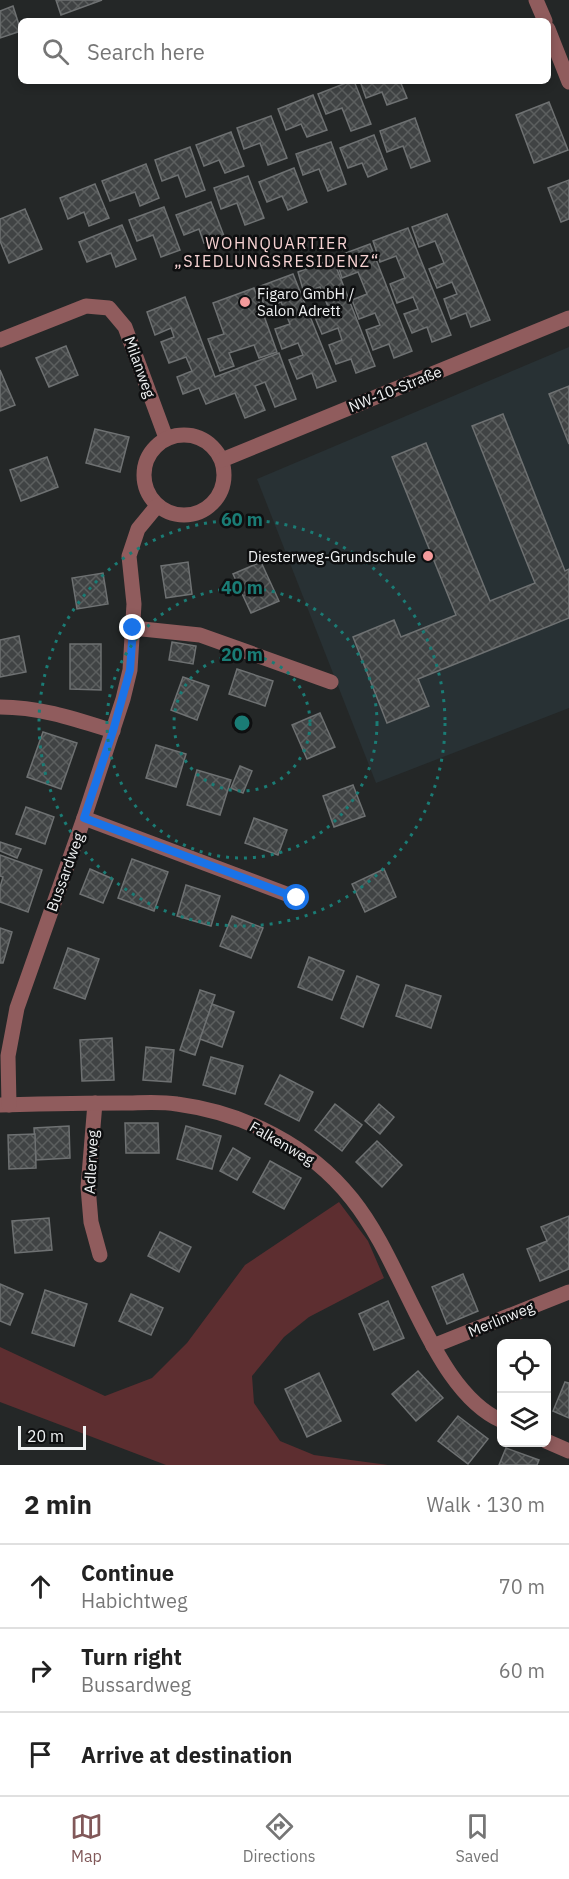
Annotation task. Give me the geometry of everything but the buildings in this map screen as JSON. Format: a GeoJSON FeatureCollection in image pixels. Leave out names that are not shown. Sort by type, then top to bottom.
{"type":"FeatureCollection","features":[{"type":"Feature","properties":{"kind":"street"},"geometry":{"type":"LineString","coordinates":[[536,0],[543,18]]}},
{"type":"Feature","properties":{"kind":"street"},"geometry":{"type":"LineString","coordinates":[[551,37],[569,82]]}},
{"type":"Feature","properties":{"kind":"street","name":"Milanweg"},"geometry":{"type":"LineString","coordinates":[[0,340],[86,306],[109,308],[125,327],[166,438]]}},
{"type":"Feature","properties":{"kind":"street","name":"NW-10-Straße"},"geometry":{"type":"LineString","coordinates":[[222,460],[569,318]]}},
{"type":"Feature","properties":{"kind":"street"},"geometry":{"type":"LineString","coordinates":[[182,434],[199,437],[212,446],[222,460],[224,478],[219,495],[207,508],[191,515],[173,514],[157,506],[147,493],[143,477],[145,462],[153,448],[166,438],[182,434]]}},
{"type":"Feature","properties":{"kind":"street","name":"Bussardweg"},"geometry":{"type":"LineString","coordinates":[[5,1105],[8,1056],[17,1008],[84,818],[113,731],[130,670],[134,604],[129,556],[138,529],[157,506]]}},
{"type":"Feature","properties":{"kind":"street"},"geometry":{"type":"LineString","coordinates":[[133,628],[200,635],[331,682]]}},
{"type":"Feature","properties":{"kind":"street"},"geometry":{"type":"LineString","coordinates":[[0,706],[26,707],[59,714],[113,731]]}},
{"type":"Feature","properties":{"kind":"street"},"geometry":{"type":"LineString","coordinates":[[84,818],[297,898]]}},
{"type":"Feature","properties":{"kind":"street","name":"Adlerweg"},"geometry":{"type":"LineString","coordinates":[[95,1103],[88,1187],[91,1222],[100,1255]]}},
{"type":"Feature","properties":{"kind":"street","name":"Falkenweg"},"geometry":{"type":"LineString","coordinates":[[5,1105],[174,1103],[215,1111],[249,1123],[286,1142],[321,1166],[351,1198],[376,1234],[432,1346],[463,1393],[497,1418]]}},
{"type":"Feature","properties":{"kind":"street","name":"Merlinweg"},"geometry":{"type":"LineString","coordinates":[[432,1346],[569,1292]]}},
{"type":"Feature","properties":{"kind":"street"},"geometry":{"type":"LineString","coordinates":[[551,1443],[569,1451]]}},
{"type":"Feature","properties":{"kind":"shaded area","name":"Diesterweg-Grundschule"},"geometry":{"type":"Polygon","coordinates":[[[569,347],[569,708],[376,783],[257,479],[569,347]]]}},
{"type":"Feature","properties":{"kind":"shaded area"},"geometry":{"type":"Polygon","coordinates":[[[339,1202],[368,1241],[384,1278],[309,1317],[284,1337],[252,1376],[254,1403],[280,1441],[314,1455],[388,1465],[166,1465],[0,1402],[0,1347],[105,1396],[152,1378],[187,1343],[245,1265],[339,1202]]]}},
{"type":"Feature","properties":{"kind":"place","name":"Figaro GmbH / Salon Adrett"},"geometry":{"type":"Point","coordinates":[245,302]}},
{"type":"Feature","properties":{"kind":"place","name":"Diesterweg-Grundschule"},"geometry":{"type":"Point","coordinates":[428,556]}},
{"type":"Feature","properties":{"kind":"district","name":"WOHNQUARTIER „SIEDLUNGSRESIDENZ“"},"geometry":{"type":"Point","coordinates":[277,252]}},
{"type":"Feature","properties":{"kind":"route"},"geometry":{"type":"LineString","coordinates":[[133,628],[130,670],[123,699],[84,818],[297,898]]}}]}
